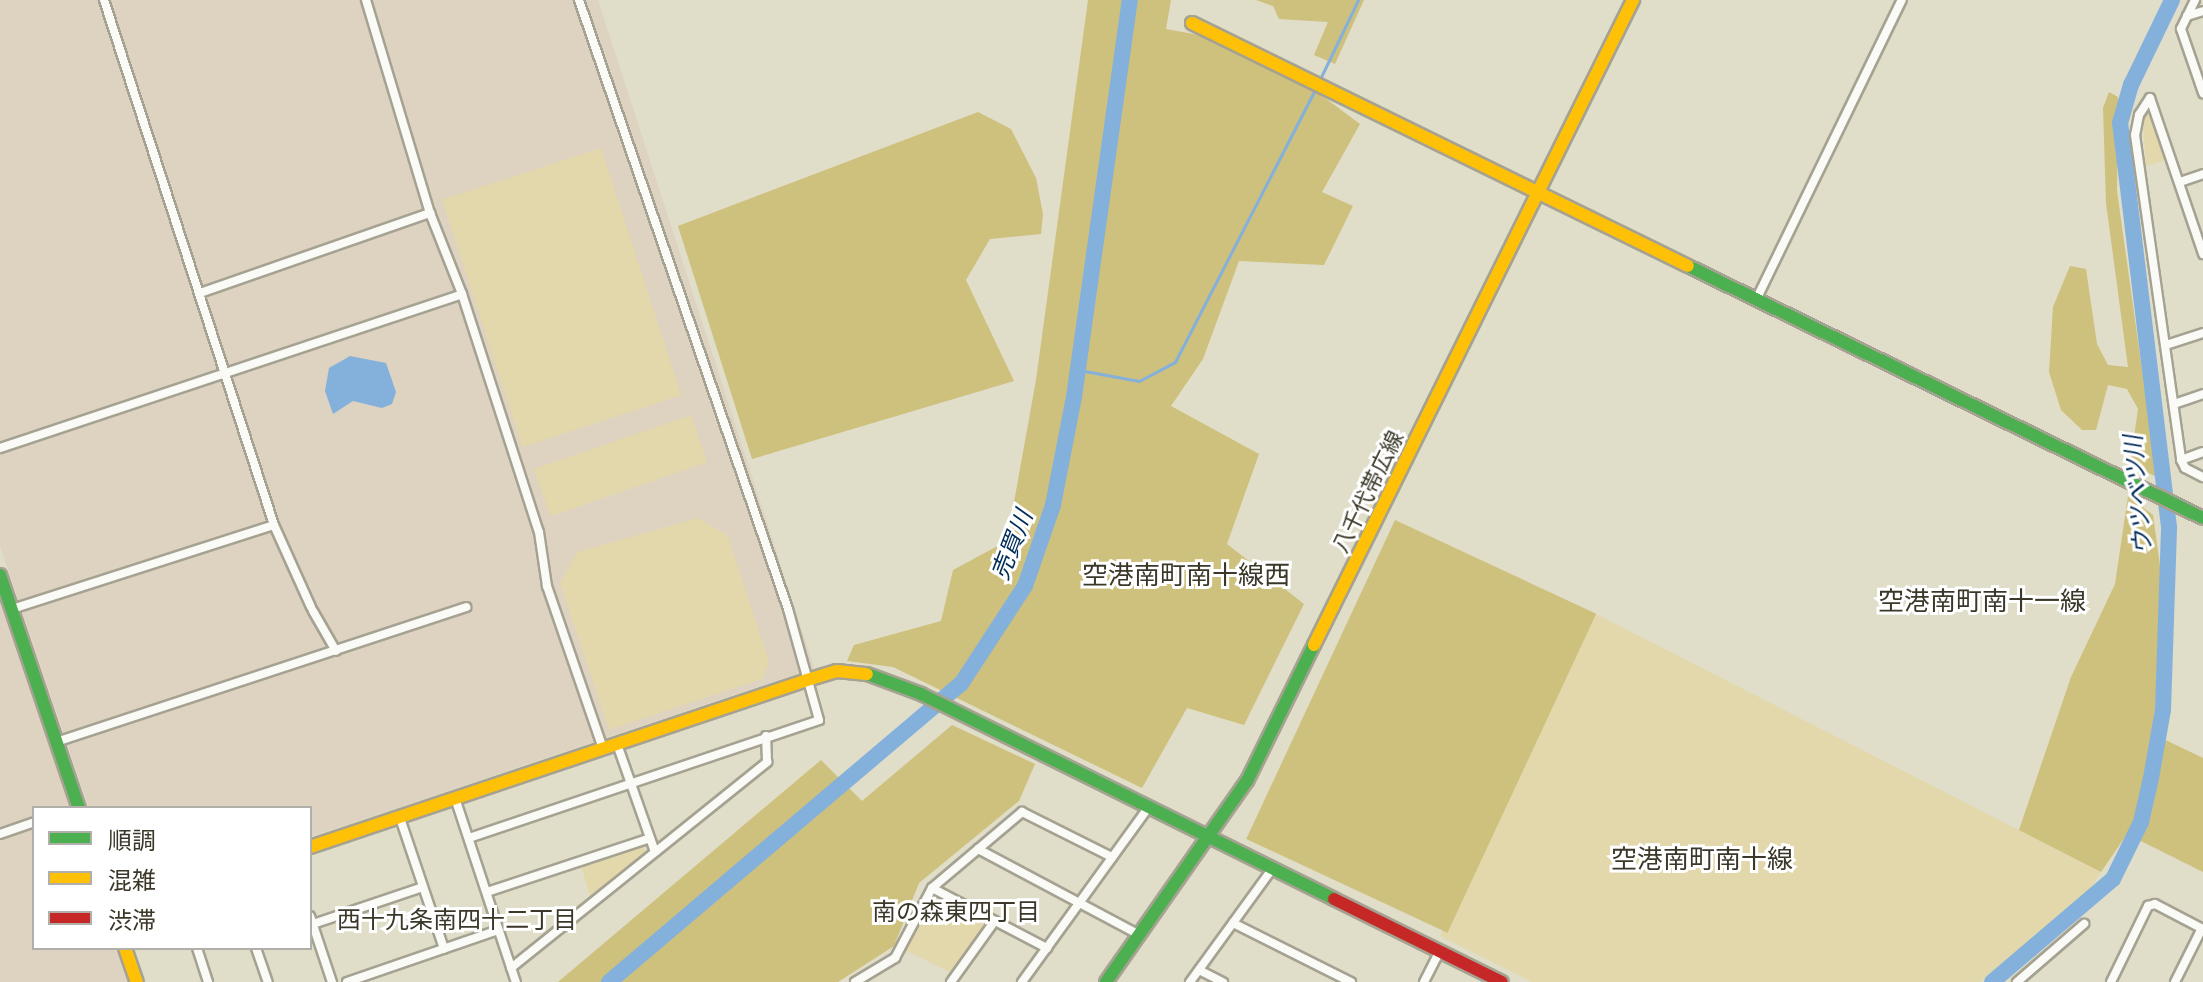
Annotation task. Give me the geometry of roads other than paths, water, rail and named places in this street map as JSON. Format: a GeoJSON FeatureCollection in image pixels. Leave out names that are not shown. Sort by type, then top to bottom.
{"type":"FeatureCollection","features":[{"type":"Feature","properties":{"kind":"street"},"geometry":{"type":"LineString","coordinates":[[104,0],[274,525],[312,609],[336,651]]}},
{"type":"Feature","properties":{"kind":"street"},"geometry":{"type":"LineString","coordinates":[[366,0],[430,213],[462,294],[543,543],[547,586],[603,749]]}},
{"type":"Feature","properties":{"kind":"street"},"geometry":{"type":"LineString","coordinates":[[469,838],[819,720],[788,609],[579,0]]}},
{"type":"Feature","properties":{"kind":"street","name":"八千代帯広線"},"geometry":{"type":"LineString","coordinates":[[1106,982],[1211,838],[1253,770],[1633,0]]}},
{"type":"Feature","properties":{"kind":"street"},"geometry":{"type":"LineString","coordinates":[[1757,298],[1902,0]]}},
{"type":"Feature","properties":{"kind":"street"},"geometry":{"type":"LineString","coordinates":[[2195,0],[2181,29],[2203,93]]}},
{"type":"Feature","properties":{"kind":"street"},"geometry":{"type":"LineString","coordinates":[[2187,16],[2203,11]]}},
{"type":"Feature","properties":{"kind":"street"},"geometry":{"type":"LineString","coordinates":[[1192,23],[1539,190],[2203,518]]}},
{"type":"Feature","properties":{"kind":"street"},"geometry":{"type":"LineString","coordinates":[[2203,254],[2150,98],[2135,135],[2181,460],[2185,468],[2203,477]]}},
{"type":"Feature","properties":{"kind":"street"},"geometry":{"type":"LineString","coordinates":[[2180,182],[2203,174]]}},
{"type":"Feature","properties":{"kind":"street"},"geometry":{"type":"LineString","coordinates":[[200,293],[430,213]]}},
{"type":"Feature","properties":{"kind":"street"},"geometry":{"type":"LineString","coordinates":[[0,448],[462,294]]}},
{"type":"Feature","properties":{"kind":"street"},"geometry":{"type":"LineString","coordinates":[[2166,345],[2203,333]]}},
{"type":"Feature","properties":{"kind":"street"},"geometry":{"type":"LineString","coordinates":[[2174,404],[2203,394]]}},
{"type":"Feature","properties":{"kind":"street"},"geometry":{"type":"LineString","coordinates":[[2181,460],[2203,452]]}},
{"type":"Feature","properties":{"kind":"street"},"geometry":{"type":"LineString","coordinates":[[12,609],[274,525]]}},
{"type":"Feature","properties":{"kind":"street"},"geometry":{"type":"LineString","coordinates":[[0,575],[77,806]]}},
{"type":"Feature","properties":{"kind":"street"},"geometry":{"type":"LineString","coordinates":[[56,742],[466,607]]}},
{"type":"Feature","properties":{"kind":"street"},"geometry":{"type":"LineString","coordinates":[[312,846],[807,680],[837,671],[863,672],[921,694],[1502,982]]}},
{"type":"Feature","properties":{"kind":"street"},"geometry":{"type":"LineString","coordinates":[[511,968],[767,762],[766,736]]}},
{"type":"Feature","properties":{"kind":"street"},"geometry":{"type":"LineString","coordinates":[[617,744],[647,839],[655,852]]}},
{"type":"Feature","properties":{"kind":"street"},"geometry":{"type":"LineString","coordinates":[[455,798],[516,982]]}},
{"type":"Feature","properties":{"kind":"street"},"geometry":{"type":"LineString","coordinates":[[1022,982],[1148,808]]}},
{"type":"Feature","properties":{"kind":"street"},"geometry":{"type":"LineString","coordinates":[[855,982],[895,958],[932,888],[1022,812],[1112,857]]}},
{"type":"Feature","properties":{"kind":"street"},"geometry":{"type":"LineString","coordinates":[[400,818],[444,949]]}},
{"type":"Feature","properties":{"kind":"street"},"geometry":{"type":"LineString","coordinates":[[0,834],[32,823]]}},
{"type":"Feature","properties":{"kind":"street"},"geometry":{"type":"LineString","coordinates":[[487,892],[647,839]]}},
{"type":"Feature","properties":{"kind":"street"},"geometry":{"type":"LineString","coordinates":[[978,849],[1140,935]]}},
{"type":"Feature","properties":{"kind":"street"},"geometry":{"type":"LineString","coordinates":[[1190,982],[1272,869]]}},
{"type":"Feature","properties":{"kind":"street"},"geometry":{"type":"LineString","coordinates":[[312,920],[423,887]]}},
{"type":"Feature","properties":{"kind":"street"},"geometry":{"type":"LineString","coordinates":[[932,888],[1047,948]]}},
{"type":"Feature","properties":{"kind":"street"},"geometry":{"type":"LineString","coordinates":[[2111,982],[2148,906],[2155,904],[2202,929],[2175,982]]}},
{"type":"Feature","properties":{"kind":"street"},"geometry":{"type":"LineString","coordinates":[[951,982],[994,922]]}},
{"type":"Feature","properties":{"kind":"street"},"geometry":{"type":"LineString","coordinates":[[312,923],[332,982]]}},
{"type":"Feature","properties":{"kind":"street"},"geometry":{"type":"LineString","coordinates":[[1233,923],[1351,982]]}},
{"type":"Feature","properties":{"kind":"street"},"geometry":{"type":"LineString","coordinates":[[2020,980],[2084,924]]}},
{"type":"Feature","properties":{"kind":"street"},"geometry":{"type":"LineString","coordinates":[[347,982],[498,930]]}},
{"type":"Feature","properties":{"kind":"street"},"geometry":{"type":"LineString","coordinates":[[126,950],[137,982]]}},
{"type":"Feature","properties":{"kind":"street"},"geometry":{"type":"LineString","coordinates":[[198,950],[208,982]]}},
{"type":"Feature","properties":{"kind":"street"},"geometry":{"type":"LineString","coordinates":[[257,950],[268,982]]}},
{"type":"Feature","properties":{"kind":"street"},"geometry":{"type":"LineString","coordinates":[[1424,982],[1440,950]]}},
{"type":"Feature","properties":{"kind":"street"},"geometry":{"type":"LineString","coordinates":[[1199,970],[1223,982]]}},
{"type":"Feature","properties":{"kind":"street"},"geometry":{"type":"LineString","coordinates":[[2020,980],[2032,982]]}},
{"type":"Feature","properties":{"kind":"water"},"geometry":{"type":"Polygon","coordinates":[[[350,356],[386,363],[396,392],[392,404],[382,408],[353,401],[333,414],[325,391],[329,368],[350,356]]]}},
{"type":"Feature","properties":{"kind":"waterway","name":"売買川"},"geometry":{"type":"LineString","coordinates":[[609,982],[961,684],[1025,586],[1053,505],[1074,397],[1130,0]]}},
{"type":"Feature","properties":{"kind":"waterway"},"geometry":{"type":"LineString","coordinates":[[1320,79],[1358,0]]}},
{"type":"Feature","properties":{"kind":"waterway","name":"ウツベツ川"},"geometry":{"type":"LineString","coordinates":[[1992,982],[2113,879],[2141,822],[2151,778],[2163,710],[2169,527],[2120,123],[2131,85],[2172,0]]}},
{"type":"Feature","properties":{"kind":"waterway"},"geometry":{"type":"LineString","coordinates":[[1079,370],[1139,381],[1175,362],[1317,86]]}},
{"type":"Feature","properties":{"kind":"district","name":"空港南町南十線西"},"geometry":{"type":"Point","coordinates":[1186,575]}},
{"type":"Feature","properties":{"kind":"district","name":"空港南町南十一線"},"geometry":{"type":"Point","coordinates":[1982,601]}},
{"type":"Feature","properties":{"kind":"district","name":"空港南町南十線"},"geometry":{"type":"Point","coordinates":[1702,859]}},
{"type":"Feature","properties":{"kind":"district","name":"南の森東四丁目"},"geometry":{"type":"Point","coordinates":[956,912]}},
{"type":"Feature","properties":{"kind":"district","name":"西十九条南四十二丁目"},"geometry":{"type":"Point","coordinates":[457,920]}}]}
